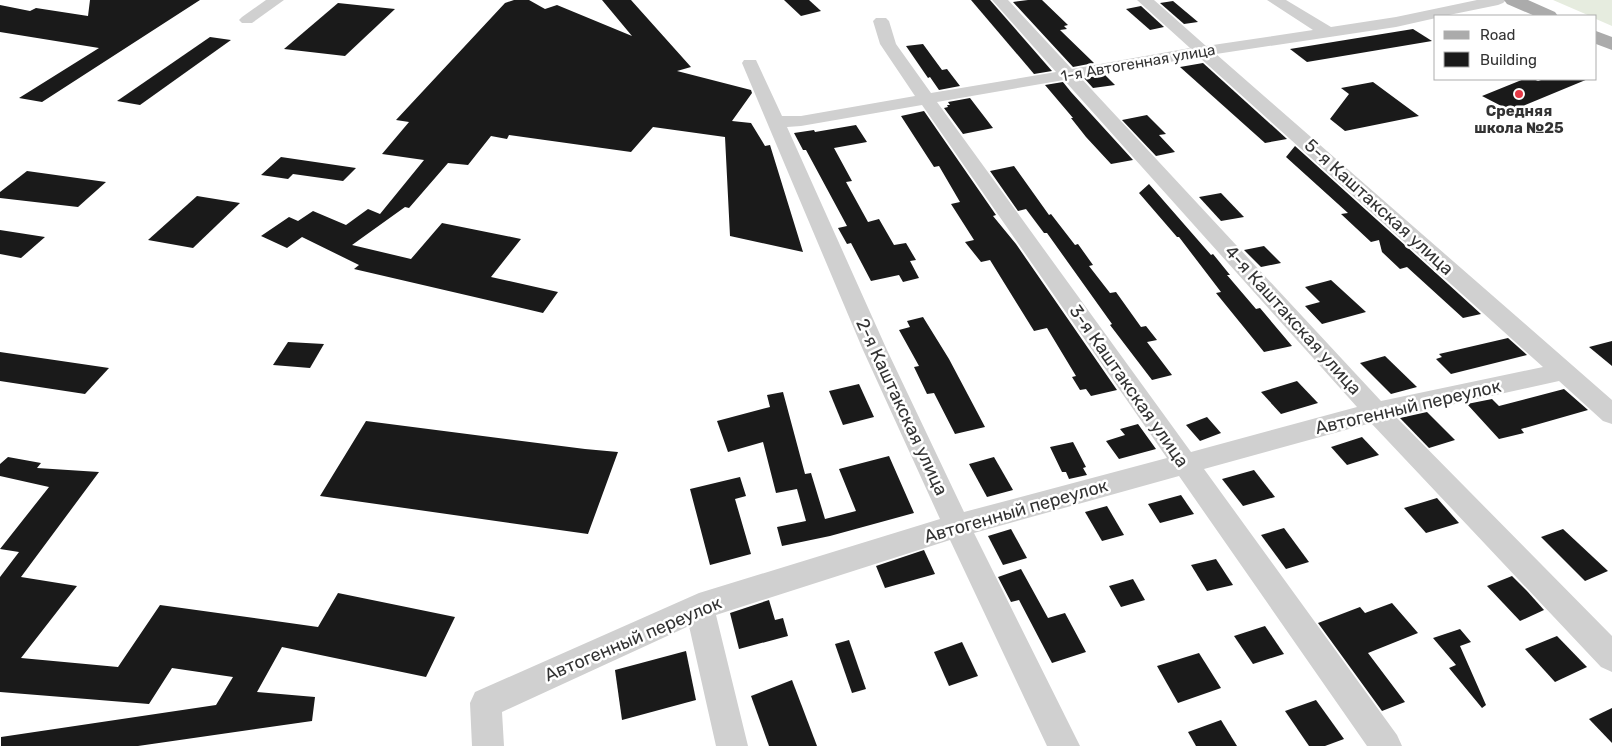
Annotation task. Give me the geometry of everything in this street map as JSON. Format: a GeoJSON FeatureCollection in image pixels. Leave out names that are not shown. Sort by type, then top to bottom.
{"type":"FeatureCollection","features":[{"type":"Feature","properties":{"kind":"main road"},"geometry":{"type":"LineString","coordinates":[[1513,0],[1547,15]]}},
{"type":"Feature","properties":{"kind":"main road"},"geometry":{"type":"LineString","coordinates":[[1597,37],[1612,44]]}},
{"type":"Feature","properties":{"kind":"street"},"geometry":{"type":"LineString","coordinates":[[247,20],[276,0]]}},
{"type":"Feature","properties":{"kind":"street","name":"4-я Каштакская улица"},"geometry":{"type":"LineString","coordinates":[[1000,0],[1070,74],[1376,412],[1612,657]]}},
{"type":"Feature","properties":{"kind":"street","name":"5-я Каштакская улица"},"geometry":{"type":"LineString","coordinates":[[1145,0],[1612,414]]}},
{"type":"Feature","properties":{"kind":"street"},"geometry":{"type":"LineString","coordinates":[[1274,0],[1328,32]]}},
{"type":"Feature","properties":{"kind":"street"},"geometry":{"type":"LineString","coordinates":[[1421,0],[1444,12]]}},
{"type":"Feature","properties":{"kind":"street","name":"1-я Автогенная улица"},"geometry":{"type":"LineString","coordinates":[[777,122],[801,121],[1203,51],[1396,22],[1498,0]]}},
{"type":"Feature","properties":{"kind":"street","name":"3-я Каштакская улица"},"geometry":{"type":"LineString","coordinates":[[881,21],[888,44],[926,99],[1386,746]]}},
{"type":"Feature","properties":{"kind":"street","name":"2-я Каштакская улица"},"geometry":{"type":"LineString","coordinates":[[750,63],[875,350],[957,526],[1064,746]]}},
{"type":"Feature","properties":{"kind":"street","name":"Автогенный переулок"},"geometry":{"type":"LineString","coordinates":[[488,746],[486,703],[699,607],[957,526],[1376,412],[1564,371]]}},
{"type":"Feature","properties":{"kind":"street"},"geometry":{"type":"LineString","coordinates":[[699,607],[732,746]]}},
{"type":"Feature","properties":{"kind":"shaded area"},"geometry":{"type":"Polygon","coordinates":[[[1553,0],[1612,0],[1612,26],[1597,19],[1597,15],[1588,15],[1553,0]]]}},
{"type":"Feature","properties":{"kind":"building"},"geometry":{"type":"Polygon","coordinates":[[[90,0],[200,0],[42,102],[19,98],[99,48],[0,32],[0,5],[30,11],[36,8],[88,16],[90,0]]]}},
{"type":"Feature","properties":{"kind":"building"},"geometry":{"type":"Polygon","coordinates":[[[514,0],[529,0],[545,9],[557,5],[632,36],[602,0],[631,0],[691,67],[677,71],[751,90],[752,93],[732,121],[751,123],[765,146],[770,145],[803,252],[730,236],[725,137],[653,127],[631,152],[509,135],[507,139],[491,136],[468,165],[448,163],[409,208],[405,207],[352,245],[411,259],[442,223],[521,239],[491,277],[558,292],[543,313],[354,269],[359,265],[302,237],[287,248],[261,236],[289,217],[298,221],[313,211],[346,225],[368,209],[380,214],[424,160],[382,154],[409,122],[396,120],[505,3],[514,0]]]}},
{"type":"Feature","properties":{"kind":"building"},"geometry":{"type":"Polygon","coordinates":[[[784,0],[809,0],[821,11],[801,16],[784,0]]]}},
{"type":"Feature","properties":{"kind":"building"},"geometry":{"type":"Polygon","coordinates":[[[971,0],[990,0],[1052,71],[1034,74],[971,0]]]}},
{"type":"Feature","properties":{"kind":"building"},"geometry":{"type":"Polygon","coordinates":[[[1042,0],[1068,25],[1064,26],[1067,29],[1060,30],[1094,63],[1073,67],[1013,2],[1042,0]]]}},
{"type":"Feature","properties":{"kind":"building"},"geometry":{"type":"Polygon","coordinates":[[[1173,1],[1198,22],[1184,24],[1160,3],[1173,1]]]}},
{"type":"Feature","properties":{"kind":"building"},"geometry":{"type":"Polygon","coordinates":[[[338,3],[395,9],[345,56],[284,49],[338,3]]]}},
{"type":"Feature","properties":{"kind":"building"},"geometry":{"type":"Polygon","coordinates":[[[1141,6],[1164,27],[1150,30],[1126,9],[1141,6]]]}},
{"type":"Feature","properties":{"kind":"building"},"geometry":{"type":"Polygon","coordinates":[[[1413,29],[1432,41],[1307,62],[1290,49],[1413,29]]]}},
{"type":"Feature","properties":{"kind":"building"},"geometry":{"type":"Polygon","coordinates":[[[210,37],[231,40],[140,105],[117,101],[210,37]]]}},
{"type":"Feature","properties":{"kind":"building"},"geometry":{"type":"Polygon","coordinates":[[[923,44],[942,70],[947,69],[960,86],[939,90],[930,77],[928,78],[906,46],[923,44]]]}},
{"type":"Feature","properties":{"kind":"building"},"geometry":{"type":"Polygon","coordinates":[[[1203,63],[1287,139],[1265,143],[1180,67],[1203,63]]]}},
{"type":"Feature","properties":{"kind":"building"},"geometry":{"type":"Polygon","coordinates":[[[1105,75],[1115,85],[1093,88],[1084,78],[1105,75]]]}},
{"type":"Feature","properties":{"kind":"building","name":"Средняя школа №25"},"geometry":{"type":"Polygon","coordinates":[[[1522,80],[1586,80],[1511,111],[1482,96],[1522,80]]]}},
{"type":"Feature","properties":{"kind":"building"},"geometry":{"type":"Polygon","coordinates":[[[1063,82],[1133,160],[1111,164],[1086,137],[1071,118],[1073,118],[1045,85],[1063,82]]]}},
{"type":"Feature","properties":{"kind":"building"},"geometry":{"type":"Polygon","coordinates":[[[1373,82],[1419,116],[1345,131],[1330,119],[1349,94],[1341,88],[1373,82]]]}},
{"type":"Feature","properties":{"kind":"building"},"geometry":{"type":"Polygon","coordinates":[[[970,98],[993,128],[963,134],[944,108],[950,105],[948,102],[970,98]]]}},
{"type":"Feature","properties":{"kind":"building"},"geometry":{"type":"Polygon","coordinates":[[[924,111],[996,215],[993,216],[1016,244],[1117,390],[1091,396],[1086,389],[1080,390],[1072,377],[1076,376],[1047,328],[1034,331],[990,260],[981,262],[965,242],[974,240],[951,204],[960,202],[939,166],[934,167],[901,116],[924,111]]]}},
{"type":"Feature","properties":{"kind":"building"},"geometry":{"type":"Polygon","coordinates":[[[1147,115],[1166,134],[1159,135],[1175,152],[1156,156],[1122,120],[1147,115]]]}},
{"type":"Feature","properties":{"kind":"building"},"geometry":{"type":"Polygon","coordinates":[[[856,125],[867,142],[834,148],[852,181],[846,182],[868,222],[879,219],[894,245],[906,243],[916,260],[910,261],[919,278],[903,282],[899,275],[871,281],[851,243],[847,244],[838,228],[847,226],[806,150],[803,150],[794,133],[814,130],[815,132],[856,125]]]}},
{"type":"Feature","properties":{"kind":"building"},"geometry":{"type":"Polygon","coordinates":[[[1295,146],[1481,314],[1463,318],[1407,267],[1400,269],[1382,252],[1379,240],[1371,242],[1341,214],[1348,213],[1286,157],[1295,146]]]}},
{"type":"Feature","properties":{"kind":"building"},"geometry":{"type":"Polygon","coordinates":[[[281,157],[356,168],[343,181],[293,174],[288,179],[261,175],[281,157]]]}},
{"type":"Feature","properties":{"kind":"building"},"geometry":{"type":"Polygon","coordinates":[[[1014,166],[1049,215],[1051,214],[1075,245],[1078,244],[1093,265],[1089,266],[1110,293],[1116,292],[1141,327],[1146,326],[1157,340],[1147,342],[1172,375],[1152,380],[1110,325],[1112,324],[1047,233],[1044,233],[1026,209],[1018,211],[990,171],[1014,166]]]}},
{"type":"Feature","properties":{"kind":"building"},"geometry":{"type":"Polygon","coordinates":[[[27,171],[106,182],[78,207],[0,198],[0,192],[27,171]]]}},
{"type":"Feature","properties":{"kind":"building"},"geometry":{"type":"Polygon","coordinates":[[[1149,184],[1211,255],[1213,254],[1230,275],[1227,275],[1256,309],[1260,308],[1292,346],[1264,352],[1216,293],[1221,292],[1179,237],[1139,193],[1149,184]]]}},
{"type":"Feature","properties":{"kind":"building"},"geometry":{"type":"Polygon","coordinates":[[[1221,193],[1244,217],[1221,221],[1199,197],[1221,193]]]}},
{"type":"Feature","properties":{"kind":"building"},"geometry":{"type":"Polygon","coordinates":[[[197,196],[240,203],[193,248],[148,240],[197,196]]]}},
{"type":"Feature","properties":{"kind":"building"},"geometry":{"type":"Polygon","coordinates":[[[0,230],[45,237],[21,258],[0,254],[0,230]]]}},
{"type":"Feature","properties":{"kind":"building"},"geometry":{"type":"Polygon","coordinates":[[[1264,246],[1281,263],[1261,267],[1244,250],[1264,246]]]}},
{"type":"Feature","properties":{"kind":"building"},"geometry":{"type":"Polygon","coordinates":[[[1331,280],[1366,312],[1322,324],[1305,306],[1320,302],[1305,287],[1331,280]]]}},
{"type":"Feature","properties":{"kind":"building"},"geometry":{"type":"Polygon","coordinates":[[[923,317],[949,359],[985,427],[955,434],[934,393],[927,394],[914,367],[919,366],[899,330],[910,327],[907,321],[923,317]]]}},
{"type":"Feature","properties":{"kind":"building"},"geometry":{"type":"Polygon","coordinates":[[[1508,338],[1527,355],[1451,374],[1436,359],[1442,357],[1439,354],[1508,338]]]}},
{"type":"Feature","properties":{"kind":"building"},"geometry":{"type":"Polygon","coordinates":[[[1612,341],[1612,366],[1589,347],[1612,341]]]}},
{"type":"Feature","properties":{"kind":"building"},"geometry":{"type":"Polygon","coordinates":[[[288,342],[324,344],[310,368],[273,365],[288,342]]]}},
{"type":"Feature","properties":{"kind":"building"},"geometry":{"type":"Polygon","coordinates":[[[0,352],[109,368],[85,394],[0,381],[0,352]]]}},
{"type":"Feature","properties":{"kind":"building"},"geometry":{"type":"Polygon","coordinates":[[[1385,356],[1417,387],[1391,394],[1360,363],[1385,356]]]}},
{"type":"Feature","properties":{"kind":"building"},"geometry":{"type":"Polygon","coordinates":[[[1297,381],[1318,403],[1281,414],[1261,392],[1297,381]]]}},
{"type":"Feature","properties":{"kind":"building"},"geometry":{"type":"Polygon","coordinates":[[[859,384],[874,417],[843,425],[829,391],[859,384]]]}},
{"type":"Feature","properties":{"kind":"building"},"geometry":{"type":"Polygon","coordinates":[[[1564,389],[1588,410],[1521,429],[1524,433],[1499,439],[1467,404],[1492,399],[1499,406],[1564,389]]]}},
{"type":"Feature","properties":{"kind":"building"},"geometry":{"type":"Polygon","coordinates":[[[783,392],[805,474],[811,473],[825,519],[856,511],[839,469],[889,456],[914,513],[830,536],[782,546],[777,527],[806,521],[797,489],[776,493],[763,442],[728,452],[717,421],[770,407],[767,395],[783,392]]]}},
{"type":"Feature","properties":{"kind":"building"},"geometry":{"type":"Polygon","coordinates":[[[1427,412],[1455,440],[1429,448],[1400,418],[1427,412]]]}},
{"type":"Feature","properties":{"kind":"building"},"geometry":{"type":"Polygon","coordinates":[[[1207,417],[1221,433],[1200,441],[1186,425],[1207,417]]]}},
{"type":"Feature","properties":{"kind":"building"},"geometry":{"type":"Polygon","coordinates":[[[366,421],[618,452],[588,534],[320,496],[366,421]]]}},
{"type":"Feature","properties":{"kind":"building"},"geometry":{"type":"Polygon","coordinates":[[[1138,424],[1156,449],[1119,459],[1106,441],[1125,435],[1120,429],[1138,424]]]}},
{"type":"Feature","properties":{"kind":"building"},"geometry":{"type":"Polygon","coordinates":[[[1362,437],[1379,455],[1347,465],[1331,447],[1362,437]]]}},
{"type":"Feature","properties":{"kind":"building"},"geometry":{"type":"Polygon","coordinates":[[[1073,442],[1086,467],[1083,468],[1087,475],[1069,479],[1066,472],[1062,472],[1050,447],[1073,442]]]}},
{"type":"Feature","properties":{"kind":"building"},"geometry":{"type":"Polygon","coordinates":[[[8,457],[41,463],[37,468],[99,472],[21,577],[77,586],[21,658],[118,667],[160,605],[318,627],[338,593],[455,617],[426,677],[282,647],[257,692],[315,697],[312,721],[138,746],[1,746],[1,737],[216,705],[233,677],[172,668],[149,704],[0,692],[0,577],[19,552],[0,549],[49,487],[0,476],[0,464],[8,457]]]}},
{"type":"Feature","properties":{"kind":"building"},"geometry":{"type":"Polygon","coordinates":[[[994,457],[1013,490],[987,497],[969,464],[994,457]]]}},
{"type":"Feature","properties":{"kind":"building"},"geometry":{"type":"Polygon","coordinates":[[[1254,470],[1275,497],[1243,506],[1222,479],[1254,470]]]}},
{"type":"Feature","properties":{"kind":"building"},"geometry":{"type":"Polygon","coordinates":[[[740,477],[746,496],[735,499],[751,554],[710,565],[690,489],[740,477]]]}},
{"type":"Feature","properties":{"kind":"building"},"geometry":{"type":"Polygon","coordinates":[[[1181,495],[1194,514],[1160,523],[1148,504],[1181,495]]]}},
{"type":"Feature","properties":{"kind":"building"},"geometry":{"type":"Polygon","coordinates":[[[1437,498],[1459,523],[1426,533],[1404,508],[1437,498]]]}},
{"type":"Feature","properties":{"kind":"building"},"geometry":{"type":"Polygon","coordinates":[[[1107,506],[1124,535],[1102,541],[1085,512],[1107,506]]]}},
{"type":"Feature","properties":{"kind":"building"},"geometry":{"type":"Polygon","coordinates":[[[1284,528],[1309,562],[1286,569],[1261,535],[1284,528]]]}},
{"type":"Feature","properties":{"kind":"building"},"geometry":{"type":"Polygon","coordinates":[[[1011,529],[1027,558],[1003,565],[988,536],[1011,529]]]}},
{"type":"Feature","properties":{"kind":"building"},"geometry":{"type":"Polygon","coordinates":[[[1563,529],[1608,571],[1585,581],[1541,537],[1563,529]]]}},
{"type":"Feature","properties":{"kind":"building"},"geometry":{"type":"Polygon","coordinates":[[[924,550],[935,574],[885,588],[876,566],[924,550]]]}},
{"type":"Feature","properties":{"kind":"building"},"geometry":{"type":"Polygon","coordinates":[[[1216,559],[1233,585],[1207,591],[1191,565],[1216,559]]]}},
{"type":"Feature","properties":{"kind":"building"},"geometry":{"type":"Polygon","coordinates":[[[1021,569],[1048,618],[1065,613],[1086,652],[1052,663],[1019,600],[1011,602],[998,577],[1021,569]]]}},
{"type":"Feature","properties":{"kind":"building"},"geometry":{"type":"Polygon","coordinates":[[[1512,576],[1544,610],[1520,621],[1487,586],[1512,576]]]}},
{"type":"Feature","properties":{"kind":"building"},"geometry":{"type":"Polygon","coordinates":[[[1133,579],[1145,600],[1121,607],[1109,586],[1133,579]]]}},
{"type":"Feature","properties":{"kind":"building"},"geometry":{"type":"Polygon","coordinates":[[[769,600],[775,620],[783,618],[788,636],[739,649],[730,613],[769,600]]]}},
{"type":"Feature","properties":{"kind":"building"},"geometry":{"type":"Polygon","coordinates":[[[1392,603],[1418,633],[1368,653],[1405,702],[1382,711],[1318,623],[1360,607],[1365,613],[1392,603]]]}},
{"type":"Feature","properties":{"kind":"building"},"geometry":{"type":"Polygon","coordinates":[[[1265,626],[1284,654],[1253,664],[1234,636],[1265,626]]]}},
{"type":"Feature","properties":{"kind":"building"},"geometry":{"type":"Polygon","coordinates":[[[1460,629],[1471,642],[1460,646],[1486,705],[1482,708],[1449,668],[1456,665],[1433,638],[1460,629]]]}},
{"type":"Feature","properties":{"kind":"building"},"geometry":{"type":"Polygon","coordinates":[[[1557,636],[1587,667],[1555,682],[1525,649],[1557,636]]]}},
{"type":"Feature","properties":{"kind":"building"},"geometry":{"type":"Polygon","coordinates":[[[849,640],[866,689],[852,693],[835,644],[849,640]]]}},
{"type":"Feature","properties":{"kind":"building"},"geometry":{"type":"Polygon","coordinates":[[[962,642],[978,676],[949,686],[934,652],[962,642]]]}},
{"type":"Feature","properties":{"kind":"building"},"geometry":{"type":"Polygon","coordinates":[[[686,651],[696,700],[622,720],[615,670],[686,651]]]}},
{"type":"Feature","properties":{"kind":"building"},"geometry":{"type":"Polygon","coordinates":[[[1199,653],[1221,688],[1178,703],[1157,666],[1199,653]]]}},
{"type":"Feature","properties":{"kind":"building"},"geometry":{"type":"Polygon","coordinates":[[[792,680],[817,746],[769,746],[751,696],[792,680]]]}},
{"type":"Feature","properties":{"kind":"building"},"geometry":{"type":"Polygon","coordinates":[[[1316,700],[1344,739],[1325,746],[1309,746],[1285,711],[1316,700]]]}},
{"type":"Feature","properties":{"kind":"building"},"geometry":{"type":"Polygon","coordinates":[[[1612,708],[1612,743],[1589,719],[1612,708]]]}},
{"type":"Feature","properties":{"kind":"building"},"geometry":{"type":"Polygon","coordinates":[[[1221,720],[1237,746],[1196,746],[1188,732],[1221,720]]]}},
{"type":"Feature","properties":{"kind":"place","name":"Средняя школа №25"},"geometry":{"type":"Point","coordinates":[1519,94]}}]}
